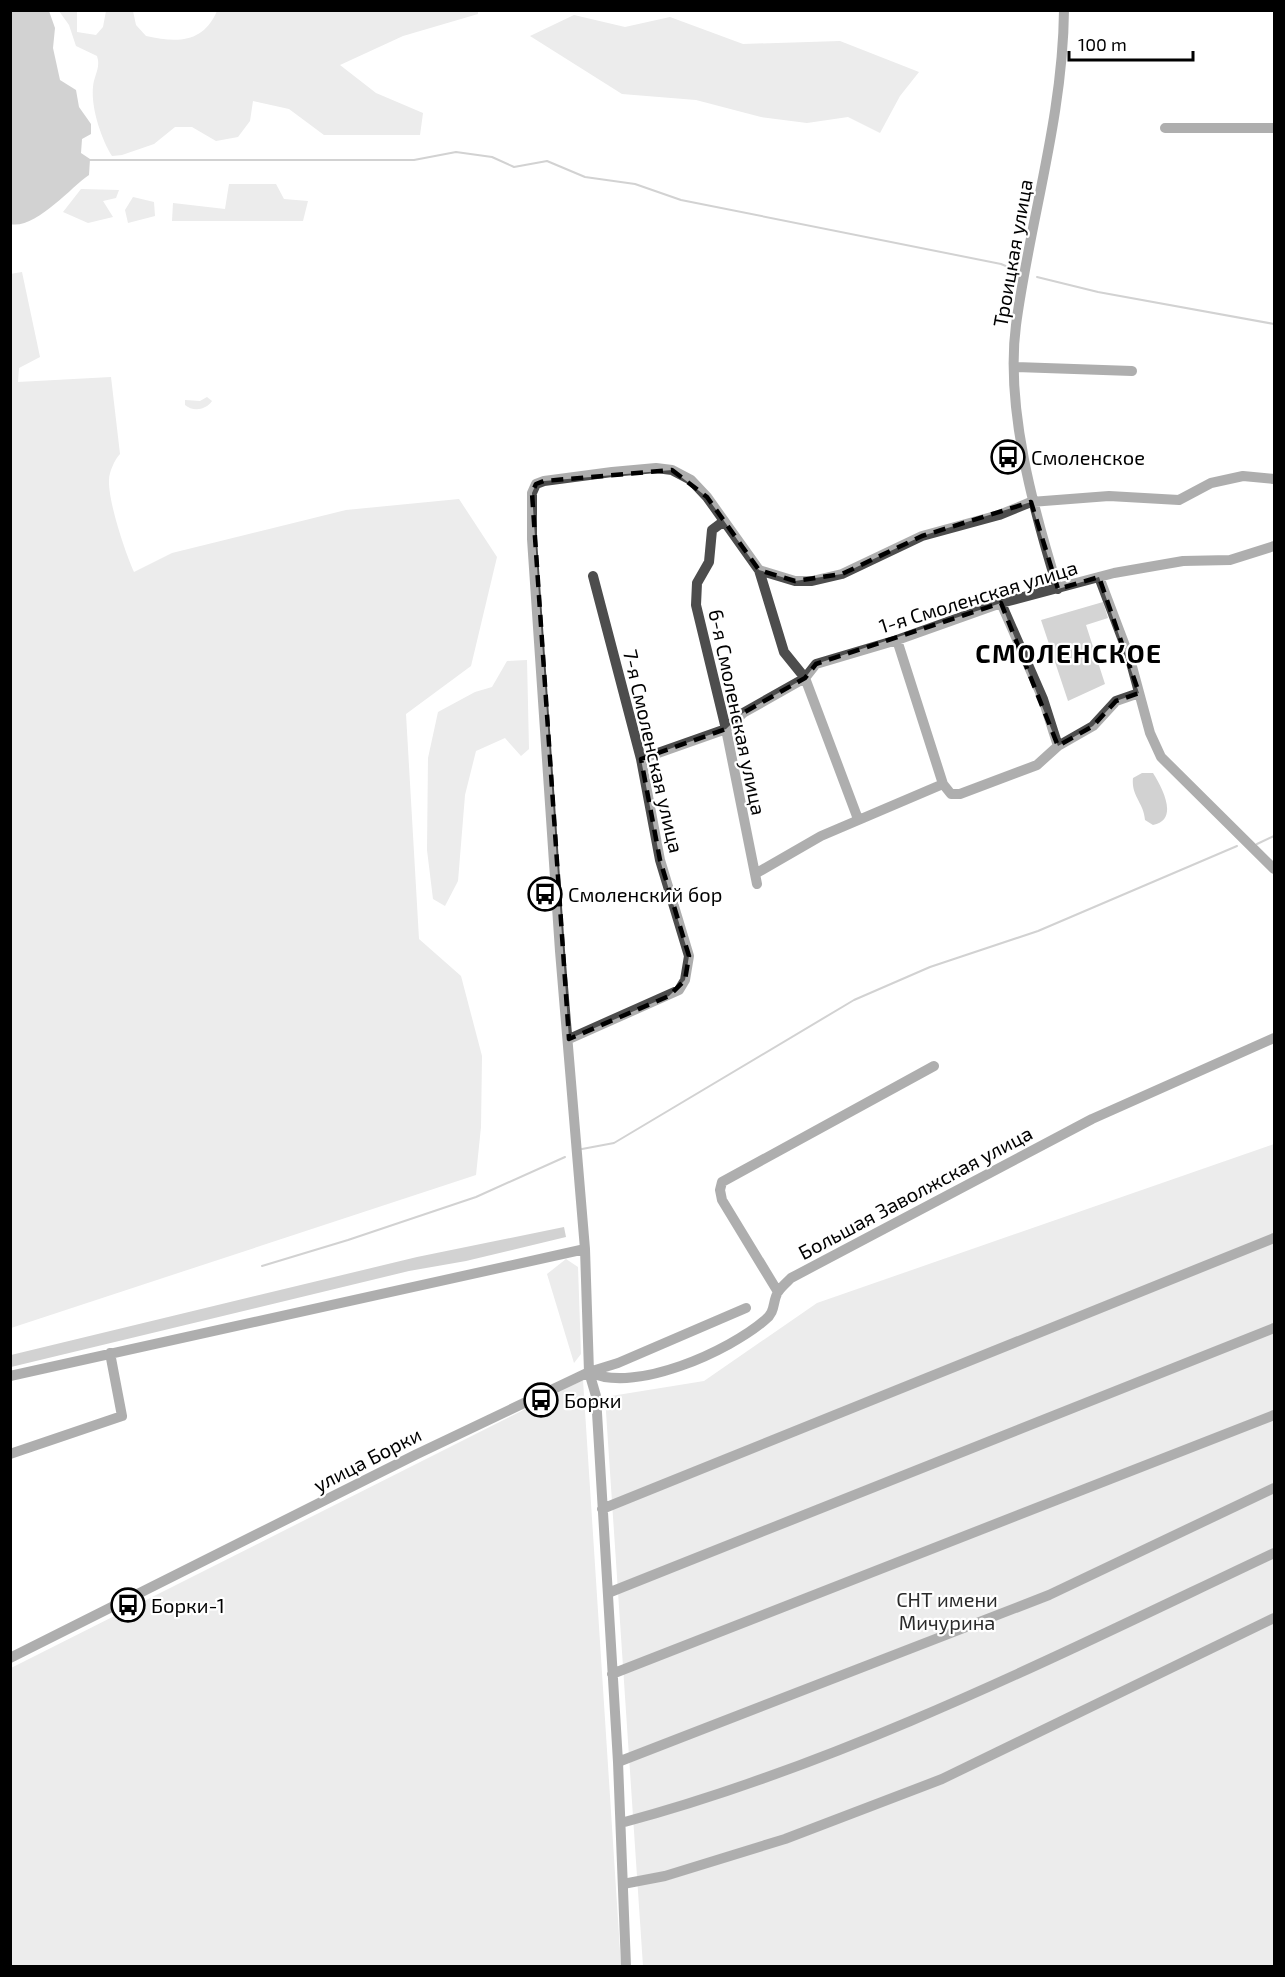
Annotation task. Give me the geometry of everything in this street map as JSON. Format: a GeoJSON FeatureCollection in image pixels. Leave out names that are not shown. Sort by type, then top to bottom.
{"type":"FeatureCollection","features":[{"type":"Feature","properties":{"kind":"street","name":"Троицкая улица"},"geometry":{"type":"LineString","coordinates":[[1058,589],[1031,502],[1016,396],[1015,327],[1064,57],[1064,10]]}},
{"type":"Feature","properties":{"kind":"street"},"geometry":{"type":"LineString","coordinates":[[1165,128],[1275,128]]}},
{"type":"Feature","properties":{"kind":"street"},"geometry":{"type":"LineString","coordinates":[[1015,367],[1132,371]]}},
{"type":"Feature","properties":{"kind":"street"},"geometry":{"type":"LineString","coordinates":[[626,1966],[618,1762],[596,1396],[590,1372],[585,1249],[532,540],[532,493],[536,484],[544,481],[656,468],[672,470],[691,480],[759,570],[784,652],[805,678],[858,819],[944,784]]}},
{"type":"Feature","properties":{"kind":"street"},"geometry":{"type":"LineString","coordinates":[[759,570],[795,581],[812,581],[842,574],[922,536],[999,515],[1031,502],[1109,496],[1179,500],[1211,483],[1243,476],[1275,479]]}},
{"type":"Feature","properties":{"kind":"street","name":"6-я Смоленская улица"},"geometry":{"type":"LineString","coordinates":[[724,521],[712,530],[709,562],[697,583],[696,605],[726,729],[756,879],[858,819]]}},
{"type":"Feature","properties":{"kind":"street","name":"1-я Смоленская улица"},"geometry":{"type":"LineString","coordinates":[[726,729],[743,713],[805,678],[816,664],[897,640],[1001,603],[1099,577],[1162,564],[1230,560],[1275,546]]}},
{"type":"Feature","properties":{"kind":"street","name":"7-я Смоленская улица"},"geometry":{"type":"LineString","coordinates":[[568,1039],[679,990],[687,971],[689,956],[660,860],[642,759],[593,576]]}},
{"type":"Feature","properties":{"kind":"street"},"geometry":{"type":"LineString","coordinates":[[1099,577],[1130,659],[1150,733],[1161,757],[1275,869]]}},
{"type":"Feature","properties":{"kind":"street"},"geometry":{"type":"LineString","coordinates":[[1001,603],[1042,699],[1058,746]]}},
{"type":"Feature","properties":{"kind":"street"},"geometry":{"type":"LineString","coordinates":[[897,640],[944,784],[951,794],[960,794],[1037,765],[1058,746],[1093,726],[1116,701],[1139,693]]}},
{"type":"Feature","properties":{"kind":"street"},"geometry":{"type":"LineString","coordinates":[[642,759],[726,729]]}},
{"type":"Feature","properties":{"kind":"street","name":"Большая Заволжская улица"},"geometry":{"type":"LineString","coordinates":[[590,1372],[603,1378],[626,1378],[685,1366],[725,1346],[766,1320],[774,1310],[778,1292],[801,1273],[1092,1119],[1275,1038]]}},
{"type":"Feature","properties":{"kind":"street"},"geometry":{"type":"LineString","coordinates":[[778,1292],[722,1200],[720,1190],[722,1182],[934,1066]]}},
{"type":"Feature","properties":{"kind":"street"},"geometry":{"type":"LineString","coordinates":[[602,1509],[1275,1238]]}},
{"type":"Feature","properties":{"kind":"street"},"geometry":{"type":"LineString","coordinates":[[10,1376],[585,1249]]}},
{"type":"Feature","properties":{"kind":"street","name":"улица Борки"},"geometry":{"type":"LineString","coordinates":[[10,1658],[415,1455],[590,1372],[618,1363],[746,1308]]}},
{"type":"Feature","properties":{"kind":"street"},"geometry":{"type":"LineString","coordinates":[[608,1593],[1275,1328]]}},
{"type":"Feature","properties":{"kind":"street"},"geometry":{"type":"LineString","coordinates":[[10,1454],[122,1416],[110,1353]]}},
{"type":"Feature","properties":{"kind":"street"},"geometry":{"type":"LineString","coordinates":[[612,1674],[1275,1415]]}},
{"type":"Feature","properties":{"kind":"street"},"geometry":{"type":"LineString","coordinates":[[618,1762],[1049,1595],[1275,1488]]}},
{"type":"Feature","properties":{"kind":"street"},"geometry":{"type":"LineString","coordinates":[[621,1823],[672,1810],[838,1752],[1078,1645],[1275,1553]]}},
{"type":"Feature","properties":{"kind":"street"},"geometry":{"type":"LineString","coordinates":[[623,1884],[665,1876],[785,1839],[942,1779],[1275,1618]]}},
{"type":"Feature","properties":{"kind":"highlighted area"},"geometry":{"type":"Polygon","coordinates":[[[672,470],[707,497],[759,570],[795,581],[842,574],[922,536],[1031,502],[1058,589],[1099,577],[1139,693],[1116,701],[1093,726],[1058,746],[1001,603],[816,664],[805,678],[743,713],[726,729],[641,759],[660,860],[689,956],[685,980],[669,996],[569,1039],[532,493],[536,484],[544,481],[672,470]]]}},
{"type":"Feature","properties":{"kind":"green space"},"geometry":{"type":"Polygon","coordinates":[[[59,11],[77,11],[77,32],[96,35],[103,27],[106,11],[133,11],[136,25],[146,36],[179,40],[197,35],[211,22],[217,11],[478,11],[478,14],[403,36],[340,65],[376,93],[423,113],[420,135],[324,135],[289,109],[253,101],[250,121],[238,137],[216,141],[192,127],[175,127],[154,144],[112,156],[104,141],[95,113],[93,87],[98,68],[97,56],[76,46],[69,25],[59,11]]]}},
{"type":"Feature","properties":{"kind":"green space"},"geometry":{"type":"Polygon","coordinates":[[[574,15],[625,27],[670,17],[743,44],[840,41],[919,72],[900,96],[880,133],[848,117],[807,123],[761,117],[696,100],[622,94],[530,36],[574,15]]]}},
{"type":"Feature","properties":{"kind":"green space"},"geometry":{"type":"Polygon","coordinates":[[[229,184],[276,184],[284,199],[308,201],[303,221],[172,221],[173,203],[225,209],[229,184]]]}},
{"type":"Feature","properties":{"kind":"green space"},"geometry":{"type":"Polygon","coordinates":[[[81,189],[119,190],[116,198],[103,201],[113,217],[88,223],[63,212],[81,189]]]}},
{"type":"Feature","properties":{"kind":"green space"},"geometry":{"type":"Polygon","coordinates":[[[133,197],[154,202],[155,216],[128,223],[125,210],[133,197]]]}},
{"type":"Feature","properties":{"kind":"green space"},"geometry":{"type":"Polygon","coordinates":[[[22,272],[40,357],[19,368],[18,382],[111,377],[120,454],[110,473],[109,489],[118,526],[134,572],[172,553],[346,510],[459,499],[497,557],[471,666],[406,714],[419,939],[461,976],[482,1056],[481,1127],[476,1175],[11,1328],[10,274],[22,272]]]}},
{"type":"Feature","properties":{"kind":"green space"},"geometry":{"type":"Polygon","coordinates":[[[207,397],[212,401],[203,408],[192,409],[185,405],[185,400],[200,401],[207,397]]]}},
{"type":"Feature","properties":{"kind":"green space"},"geometry":{"type":"Polygon","coordinates":[[[1103,602],[1108,618],[1086,625],[1105,684],[1068,701],[1041,620],[1103,602]]]}},
{"type":"Feature","properties":{"kind":"green space"},"geometry":{"type":"Polygon","coordinates":[[[527,660],[529,749],[521,756],[505,738],[476,751],[465,795],[458,881],[445,906],[433,899],[427,850],[428,758],[438,712],[475,692],[492,687],[507,661],[527,660]]]}},
{"type":"Feature","properties":{"kind":"green space","name":"СНТ имени Мичурина"},"geometry":{"type":"Polygon","coordinates":[[[1274,1144],[1274,1966],[643,1966],[605,1397],[704,1381],[817,1303],[1274,1144]]]}},
{"type":"Feature","properties":{"kind":"green space"},"geometry":{"type":"Polygon","coordinates":[[[566,1259],[578,1267],[581,1354],[574,1363],[547,1274],[566,1259]]]}},
{"type":"Feature","properties":{"kind":"green space"},"geometry":{"type":"Polygon","coordinates":[[[583,1380],[621,1966],[11,1966],[11,1668],[583,1380]]]}},
{"type":"Feature","properties":{"kind":"shaded area"},"geometry":{"type":"Polygon","coordinates":[[[11,10],[49,11],[55,28],[53,48],[60,80],[76,90],[79,107],[91,124],[91,134],[82,139],[81,153],[90,159],[89,175],[41,215],[20,224],[10,224],[11,10]]]}},
{"type":"Feature","properties":{"kind":"shaded area"},"geometry":{"type":"Polygon","coordinates":[[[1142,773],[1153,773],[1166,803],[1165,817],[1161,822],[1153,825],[1145,820],[1134,790],[1133,778],[1142,773]]]}},
{"type":"Feature","properties":{"kind":"shaded area"},"geometry":{"type":"Polygon","coordinates":[[[564,1227],[566,1237],[466,1261],[409,1271],[11,1367],[11,1355],[417,1257],[564,1227]]]}},
{"type":"Feature","properties":{"kind":"waterway"},"geometry":{"type":"LineString","coordinates":[[89,160],[414,160],[456,152],[492,157],[514,167],[547,161],[585,177],[635,184],[681,200],[1001,264],[1018,271]]}},
{"type":"Feature","properties":{"kind":"waterway"},"geometry":{"type":"LineString","coordinates":[[1037,277],[1098,292],[1274,324]]}},
{"type":"Feature","properties":{"kind":"waterway"},"geometry":{"type":"LineString","coordinates":[[1257,844],[1274,836]]}},
{"type":"Feature","properties":{"kind":"waterway"},"geometry":{"type":"LineString","coordinates":[[582,1149],[614,1143],[854,1000],[930,967],[1038,931],[1237,846]]}},
{"type":"Feature","properties":{"kind":"waterway"},"geometry":{"type":"LineString","coordinates":[[262,1266],[476,1197],[565,1157]]}},
{"type":"Feature","properties":{"kind":"place","name":"Смоленское"},"geometry":{"type":"Point","coordinates":[1008,457]}},
{"type":"Feature","properties":{"kind":"place","name":"Смоленский бор"},"geometry":{"type":"Point","coordinates":[545,894]}},
{"type":"Feature","properties":{"kind":"place","name":"Борки"},"geometry":{"type":"Point","coordinates":[541,1400]}},
{"type":"Feature","properties":{"kind":"place","name":"Борки-1"},"geometry":{"type":"Point","coordinates":[128,1605]}},
{"type":"Feature","properties":{"kind":"district","name":"СМОЛЕНСКОЕ"},"geometry":{"type":"Point","coordinates":[1069,652]}}]}
